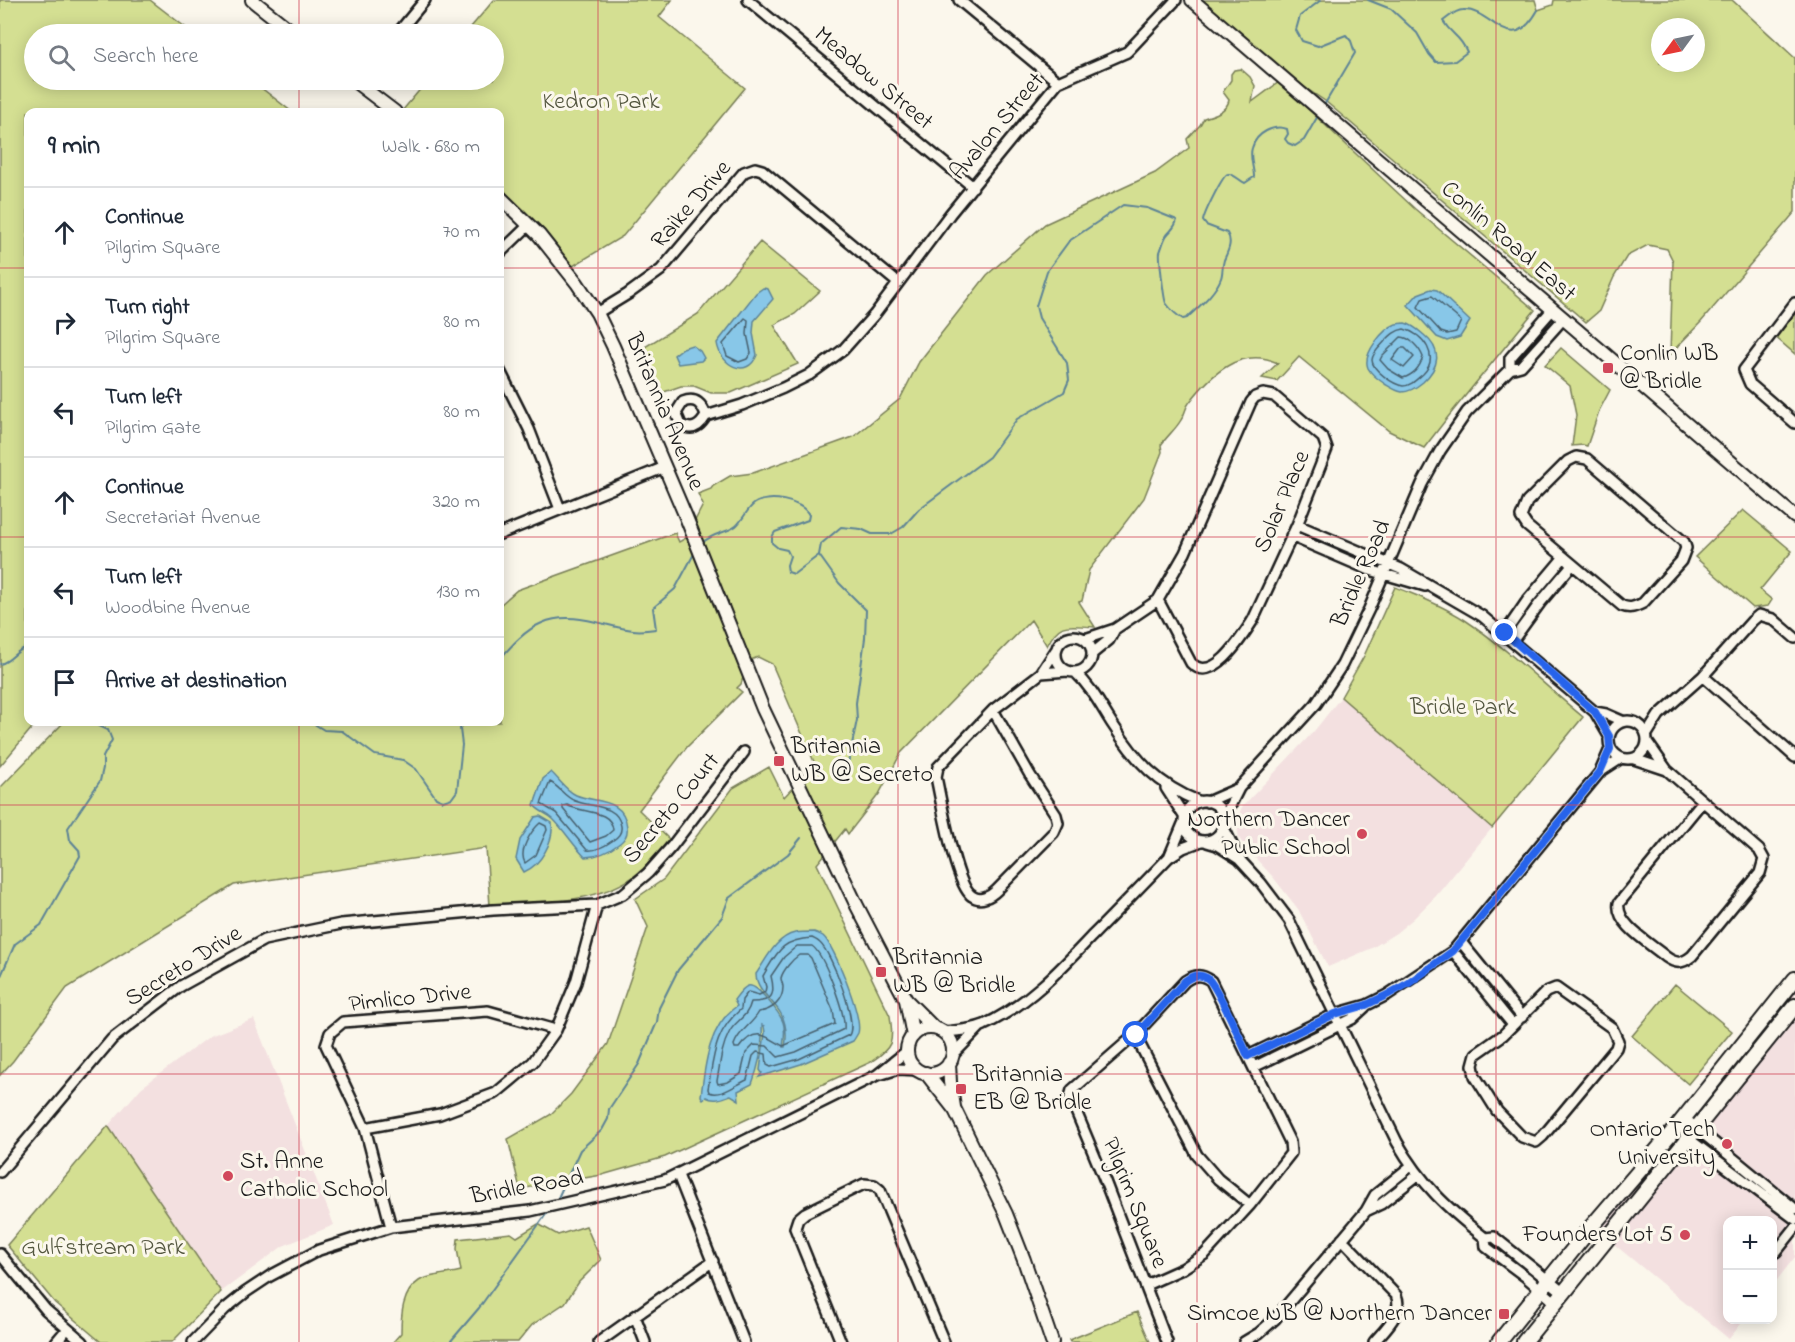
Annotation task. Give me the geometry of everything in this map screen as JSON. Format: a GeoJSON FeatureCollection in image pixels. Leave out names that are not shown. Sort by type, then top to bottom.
{"type":"FeatureCollection","features":[{"type":"Feature","properties":{"kind":"main road"},"geometry":{"type":"LineString","coordinates":[[1524,1342],[1551,1292],[1592,1226],[1680,1123],[1795,979]]}},
{"type":"Feature","properties":{"kind":"main road"},"geometry":{"type":"LineString","coordinates":[[1509,1342],[1692,1132],[1795,1006]]}},
{"type":"Feature","properties":{"kind":"main road"},"geometry":{"type":"LineString","coordinates":[[1499,1342],[1551,1292]]}},
{"type":"Feature","properties":{"kind":"street"},"geometry":{"type":"LineString","coordinates":[[252,0],[283,24]]}},
{"type":"Feature","properties":{"kind":"street"},"geometry":{"type":"LineString","coordinates":[[405,24],[425,0]]}},
{"type":"Feature","properties":{"kind":"street","name":"Meadow Street"},"geometry":{"type":"LineString","coordinates":[[748,0],[973,187]]}},
{"type":"Feature","properties":{"kind":"street"},"geometry":{"type":"LineString","coordinates":[[959,0],[1058,82]]}},
{"type":"Feature","properties":{"kind":"street","name":"Avalon Street"},"geometry":{"type":"LineString","coordinates":[[706,416],[764,397],[809,375],[829,362],[858,335],[1058,82],[1127,52],[1176,0]]}},
{"type":"Feature","properties":{"kind":"street","name":"Conlin Road East"},"geometry":{"type":"LineString","coordinates":[[1192,0],[1795,516]]}},
{"type":"Feature","properties":{"kind":"street"},"geometry":{"type":"LineString","coordinates":[[367,90],[390,108]]}},
{"type":"Feature","properties":{"kind":"street","name":"Raike Drive"},"geometry":{"type":"LineString","coordinates":[[597,313],[661,270],[744,172],[750,169],[762,170],[898,283]]}},
{"type":"Feature","properties":{"kind":"street","name":"Britannia Avenue"},"geometry":{"type":"LineString","coordinates":[[504,200],[529,225],[573,277],[597,313],[625,371],[776,737],[857,906],[906,1000]]}},
{"type":"Feature","properties":{"kind":"street"},"geometry":{"type":"LineString","coordinates":[[504,249],[529,225]]}},
{"type":"Feature","properties":{"kind":"street"},"geometry":{"type":"LineString","coordinates":[[1795,303],[1744,370],[1744,375],[1750,384],[1795,423]]}},
{"type":"Feature","properties":{"kind":"street","name":"Bridle Road"},"geometry":{"type":"LineString","coordinates":[[1510,369],[1510,358],[1553,309]]}},
{"type":"Feature","properties":{"kind":"street","name":"Bridle Road"},"geometry":{"type":"LineString","coordinates":[[1224,823],[1239,788],[1299,723],[1332,681],[1356,638],[1422,484],[1440,451],[1467,412],[1510,369],[1521,366],[1564,318]]}},
{"type":"Feature","properties":{"kind":"street"},"geometry":{"type":"LineString","coordinates":[[504,378],[529,429],[560,509]]}},
{"type":"Feature","properties":{"kind":"street","name":"Solar Place"},"geometry":{"type":"LineString","coordinates":[[1085,639],[1094,634],[1115,629],[1158,600],[1185,554],[1251,402],[1255,397],[1263,394],[1274,396],[1323,438],[1326,444],[1324,457],[1292,536],[1253,620],[1230,651],[1214,666],[1202,670],[1191,663],[1158,600]]}},
{"type":"Feature","properties":{"kind":"street"},"geometry":{"type":"LineString","coordinates":[[1576,457],[1587,459],[1679,537],[1686,548],[1681,561],[1643,603],[1628,609],[1564,557],[1527,526],[1521,517],[1527,502],[1568,461],[1576,457]]}},
{"type":"Feature","properties":{"kind":"street"},"geometry":{"type":"LineString","coordinates":[[504,532],[664,467]]}},
{"type":"Feature","properties":{"kind":"street"},"geometry":{"type":"LineString","coordinates":[[1248,1056],[1335,1014],[1366,1005],[1409,983],[1453,951],[1600,772],[1610,749],[1609,736],[1595,712],[1505,633],[1465,604],[1401,569],[1296,525]]}},
{"type":"Feature","properties":{"kind":"street"},"geometry":{"type":"LineString","coordinates":[[1292,536],[1383,574],[1436,589]]}},
{"type":"Feature","properties":{"kind":"street"},"geometry":{"type":"LineString","coordinates":[[1505,633],[1527,601],[1564,557]]}},
{"type":"Feature","properties":{"kind":"street"},"geometry":{"type":"LineString","coordinates":[[1513,640],[1572,565]]}},
{"type":"Feature","properties":{"kind":"street"},"geometry":{"type":"LineString","coordinates":[[1595,712],[1622,721],[1637,723],[1659,715],[1703,676],[1759,615],[1773,619],[1795,638]]}},
{"type":"Feature","properties":{"kind":"street","name":"Solar Place"},"geometry":{"type":"LineString","coordinates":[[1092,657],[1109,640],[1115,629]]}},
{"type":"Feature","properties":{"kind":"street"},"geometry":{"type":"LineString","coordinates":[[993,710],[1030,775],[1056,814],[1058,823],[1054,832],[991,896],[978,898],[973,897],[967,890],[957,868],[936,774],[942,762],[993,710],[1041,673],[1061,641],[1067,637],[1077,635],[1091,645],[1093,691]]}},
{"type":"Feature","properties":{"kind":"street"},"geometry":{"type":"LineString","coordinates":[[1056,650],[1058,662],[1093,691],[1113,725],[1147,770],[1163,784],[1203,802],[1218,806],[1239,859]]}},
{"type":"Feature","properties":{"kind":"street"},"geometry":{"type":"LineString","coordinates":[[1041,673],[1072,672],[1086,668],[1092,657]]}},
{"type":"Feature","properties":{"kind":"street"},"geometry":{"type":"LineString","coordinates":[[1703,676],[1795,757]]}},
{"type":"Feature","properties":{"kind":"street"},"geometry":{"type":"LineString","coordinates":[[1634,759],[1642,754],[1659,715]]}},
{"type":"Feature","properties":{"kind":"street"},"geometry":{"type":"LineString","coordinates":[[1609,736],[1613,728],[1622,721]]}},
{"type":"Feature","properties":{"kind":"street"},"geometry":{"type":"LineString","coordinates":[[1637,723],[1667,770],[1759,850],[1764,860],[1760,873],[1692,956],[1679,963],[1672,962],[1623,921],[1618,909],[1619,903],[1702,802]]}},
{"type":"Feature","properties":{"kind":"street"},"geometry":{"type":"LineString","coordinates":[[1610,749],[1620,759]]}},
{"type":"Feature","properties":{"kind":"street","name":"Secreto Court"},"geometry":{"type":"LineString","coordinates":[[597,905],[623,894],[648,873],[679,837],[744,752]]}},
{"type":"Feature","properties":{"kind":"street"},"geometry":{"type":"LineString","coordinates":[[1600,772],[1620,759],[1634,759],[1667,770]]}},
{"type":"Feature","properties":{"kind":"street"},"geometry":{"type":"LineString","coordinates":[[1163,784],[1184,820],[1189,835],[1203,842],[1217,845],[1239,859],[1261,883],[1289,920],[1396,1142],[1411,1166],[1445,1205],[1485,1238],[1486,1247],[1551,1292]]}},
{"type":"Feature","properties":{"kind":"street","name":"Bridle Road"},"geometry":{"type":"LineString","coordinates":[[1203,802],[1239,788]]}},
{"type":"Feature","properties":{"kind":"street"},"geometry":{"type":"LineString","coordinates":[[1169,857],[1178,840],[1190,806],[1203,802]]}},
{"type":"Feature","properties":{"kind":"street"},"geometry":{"type":"LineString","coordinates":[[913,1036],[921,1030],[956,1032],[982,1026],[1010,1011],[1042,986],[1169,857],[1183,848],[1218,836],[1224,823]]}},
{"type":"Feature","properties":{"kind":"street"},"geometry":{"type":"LineString","coordinates":[[364,1128],[440,1114],[496,1093],[533,1062],[556,1030],[576,982],[597,905]]}},
{"type":"Feature","properties":{"kind":"street","name":"Secreto Drive"},"geometry":{"type":"LineString","coordinates":[[0,1172],[112,1039],[181,986],[264,940],[341,924],[493,910],[597,905]]}},
{"type":"Feature","properties":{"kind":"street"},"geometry":{"type":"LineString","coordinates":[[1461,942],[1522,1017]]}},
{"type":"Feature","properties":{"kind":"street"},"geometry":{"type":"LineString","coordinates":[[1453,951],[1514,1025]]}},
{"type":"Feature","properties":{"kind":"street","name":"Pilgrim Square"},"geometry":{"type":"LineString","coordinates":[[1198,975],[1211,981],[1248,1056],[1292,1147],[1288,1159],[1205,1254],[1182,1269],[1146,1285],[1070,1097],[1072,1090],[1136,1035],[1192,976],[1198,975]]}},
{"type":"Feature","properties":{"kind":"street"},"geometry":{"type":"LineString","coordinates":[[1556,988],[1612,1028],[1618,1041],[1616,1048],[1536,1142],[1522,1137],[1497,1111],[1475,1076],[1473,1065],[1476,1054],[1514,1025],[1546,992],[1556,988]]}},
{"type":"Feature","properties":{"kind":"street"},"geometry":{"type":"LineString","coordinates":[[906,1000],[951,1042],[950,1082],[955,1110]]}},
{"type":"Feature","properties":{"kind":"street"},"geometry":{"type":"LineString","coordinates":[[906,1000],[913,1036],[908,1051],[910,1061],[922,1071],[955,1110],[1006,1214],[1052,1342]]}},
{"type":"Feature","properties":{"kind":"street"},"geometry":{"type":"LineString","coordinates":[[1254,1067],[1352,1019],[1366,1005]]}},
{"type":"Feature","properties":{"kind":"street","name":"Pimlico Drive"},"geometry":{"type":"LineString","coordinates":[[391,1227],[364,1128],[326,1045],[330,1033],[343,1022],[488,1011],[556,1030]]}},
{"type":"Feature","properties":{"kind":"street"},"geometry":{"type":"LineString","coordinates":[[922,1071],[937,1073],[982,1026]]}},
{"type":"Feature","properties":{"kind":"street"},"geometry":{"type":"LineString","coordinates":[[1136,1035],[1197,1155],[1218,1179],[1250,1205]]}},
{"type":"Feature","properties":{"kind":"street","name":"Bridle Road"},"geometry":{"type":"LineString","coordinates":[[193,1342],[225,1309],[270,1276],[319,1250],[391,1227],[530,1211],[665,1180],[877,1075],[908,1051]]}},
{"type":"Feature","properties":{"kind":"street","name":"Bridle Road"},"geometry":{"type":"LineString","coordinates":[[877,1075],[898,1070],[922,1071]]}},
{"type":"Feature","properties":{"kind":"street"},"geometry":{"type":"LineString","coordinates":[[1680,1123],[1795,1209]]}},
{"type":"Feature","properties":{"kind":"street"},"geometry":{"type":"LineString","coordinates":[[1692,1132],[1795,1220]]}},
{"type":"Feature","properties":{"kind":"street"},"geometry":{"type":"LineString","coordinates":[[1244,1342],[1275,1319],[1366,1211],[1375,1195],[1411,1166]]}},
{"type":"Feature","properties":{"kind":"street"},"geometry":{"type":"LineString","coordinates":[[678,1175],[744,1342]]}},
{"type":"Feature","properties":{"kind":"street"},"geometry":{"type":"LineString","coordinates":[[1366,1211],[1381,1204],[1418,1175]]}},
{"type":"Feature","properties":{"kind":"street"},"geometry":{"type":"LineString","coordinates":[[841,1342],[795,1228],[798,1220],[805,1213],[864,1184],[874,1185],[880,1190],[944,1342]]}},
{"type":"Feature","properties":{"kind":"street"},"geometry":{"type":"LineString","coordinates":[[1777,1251],[1795,1228]]}},
{"type":"Feature","properties":{"kind":"street"},"geometry":{"type":"LineString","coordinates":[[1485,1238],[1494,1237],[1551,1292]]}},
{"type":"Feature","properties":{"kind":"street"},"geometry":{"type":"LineString","coordinates":[[1342,1239],[1396,1295],[1399,1302],[1398,1311],[1374,1342]]}},
{"type":"Feature","properties":{"kind":"street"},"geometry":{"type":"LineString","coordinates":[[0,1254],[38,1302],[83,1342]]}},
{"type":"Feature","properties":{"kind":"street"},"geometry":{"type":"LineString","coordinates":[[599,1342],[712,1261]]}},
{"type":"Feature","properties":{"kind":"street"},"geometry":{"type":"LineString","coordinates":[[1146,1285],[1167,1342]]}},
{"type":"Feature","properties":{"kind":"street"},"geometry":{"type":"LineString","coordinates":[[635,1317],[645,1342]]}},
{"type":"Feature","properties":{"kind":"street"},"geometry":{"type":"LineString","coordinates":[[56,1342],[67,1329]]}},
{"type":"Feature","properties":{"kind":"shaded area","name":"Northern Dancer Public School"},"geometry":{"type":"Polygon","coordinates":[[[1341,697],[1492,828],[1436,896],[1413,919],[1372,948],[1328,967],[1298,909],[1239,838],[1236,821],[1242,807],[1315,730],[1341,697]]]}},
{"type":"Feature","properties":{"kind":"shaded area","name":"Ontario Tech University"},"geometry":{"type":"Polygon","coordinates":[[[1795,984],[1795,1257],[1777,1280],[1777,1216],[1723,1216],[1723,1324],[1741,1324],[1729,1339],[1592,1226],[1795,984]]]}},
{"type":"Feature","properties":{"kind":"shaded area","name":"St. Anne Catholic School"},"geometry":{"type":"Polygon","coordinates":[[[254,1019],[334,1225],[283,1246],[221,1292],[108,1126],[141,1088],[210,1036],[254,1019]]]}},
{"type":"Feature","properties":{"kind":"green space"},"geometry":{"type":"Polygon","coordinates":[[[0,0],[150,0],[181,24],[24,24],[24,90],[264,90],[287,108],[24,108],[24,726],[34,726],[0,766],[0,0]]]}},
{"type":"Feature","properties":{"kind":"green space","name":"Kedron Park"},"geometry":{"type":"Polygon","coordinates":[[[494,0],[672,0],[659,17],[745,88],[623,236],[573,266],[545,231],[504,191],[504,108],[405,108],[420,90],[504,90],[504,24],[474,24],[494,0]]]}},
{"type":"Feature","properties":{"kind":"green space"},"geometry":{"type":"Polygon","coordinates":[[[1192,0],[1535,0],[1538,10],[1553,5],[1554,0],[1732,0],[1795,58],[1795,212],[1701,322],[1670,354],[1673,261],[1667,249],[1648,245],[1627,256],[1614,277],[1599,311],[1586,322],[1325,101],[1273,66],[1192,0]]]}},
{"type":"Feature","properties":{"kind":"green space"},"geometry":{"type":"Polygon","coordinates":[[[1241,69],[1250,77],[1255,86],[1252,102],[1279,82],[1415,209],[1535,310],[1424,448],[1389,431],[1299,357],[1277,381],[1262,378],[1278,363],[1252,358],[1239,361],[1217,373],[1198,392],[1179,423],[1161,445],[1162,452],[1144,498],[1089,570],[1082,601],[1079,602],[1095,627],[1066,626],[1056,632],[1047,646],[1031,620],[901,753],[879,794],[848,834],[845,829],[817,864],[890,1016],[892,1038],[888,1048],[878,1057],[665,1157],[602,1175],[520,1189],[508,1139],[550,1115],[571,1094],[608,1044],[648,927],[635,899],[664,879],[733,788],[769,767],[784,797],[815,764],[772,664],[758,657],[748,661],[741,684],[737,688],[742,692],[687,747],[639,810],[669,839],[647,866],[623,883],[606,891],[568,900],[490,906],[486,848],[234,885],[67,988],[0,1075],[0,788],[60,726],[504,726],[504,601],[517,590],[675,533],[679,542],[686,538],[703,505],[698,494],[711,489],[730,476],[753,473],[853,437],[900,399],[919,362],[987,275],[1045,224],[1155,173],[1189,148],[1187,139],[1204,118],[1223,110],[1228,104],[1229,100],[1223,92],[1234,70],[1241,69]]]}},
{"type":"Feature","properties":{"kind":"green space"},"geometry":{"type":"Polygon","coordinates":[[[760,242],[820,291],[795,314],[774,325],[798,364],[731,393],[711,393],[694,386],[681,386],[661,393],[640,350],[698,314],[760,242]]]}},
{"type":"Feature","properties":{"kind":"green space"},"geometry":{"type":"Polygon","coordinates":[[[1795,310],[1795,354],[1774,336],[1795,310]]]}},
{"type":"Feature","properties":{"kind":"green space"},"geometry":{"type":"Polygon","coordinates":[[[1561,348],[1610,390],[1599,411],[1587,446],[1572,446],[1576,415],[1570,386],[1545,365],[1561,348]]]}},
{"type":"Feature","properties":{"kind":"green space"},"geometry":{"type":"Polygon","coordinates":[[[1743,510],[1792,551],[1760,590],[1772,600],[1768,606],[1753,608],[1695,557],[1743,510]]]}},
{"type":"Feature","properties":{"kind":"green space","name":"Bridle Park"},"geometry":{"type":"Polygon","coordinates":[[[1395,587],[1448,610],[1481,631],[1583,717],[1492,828],[1341,697],[1364,656],[1395,587]]]}},
{"type":"Feature","properties":{"kind":"green space"},"geometry":{"type":"Polygon","coordinates":[[[1675,984],[1732,1031],[1688,1084],[1632,1036],[1675,984]]]}},
{"type":"Feature","properties":{"kind":"green space","name":"Gulfstream Park"},"geometry":{"type":"Polygon","coordinates":[[[108,1126],[221,1292],[172,1342],[101,1342],[55,1303],[7,1245],[108,1126]]]}},
{"type":"Feature","properties":{"kind":"green space"},"geometry":{"type":"Polygon","coordinates":[[[538,1224],[558,1235],[586,1226],[601,1260],[579,1282],[565,1303],[532,1325],[518,1342],[393,1342],[401,1333],[404,1304],[413,1286],[428,1277],[461,1271],[457,1249],[458,1239],[511,1233],[517,1237],[538,1224]]]}},
{"type":"Feature","properties":{"kind":"green space"},"geometry":{"type":"Polygon","coordinates":[[[1137,1312],[1150,1342],[1070,1342],[1069,1340],[1137,1312]]]}},
{"type":"Feature","properties":{"kind":"water"},"geometry":{"type":"Polygon","coordinates":[[[763,288],[768,289],[773,299],[754,321],[753,333],[757,355],[753,363],[747,367],[734,367],[723,358],[717,343],[756,293],[763,288]]]}},
{"type":"Feature","properties":{"kind":"water"},"geometry":{"type":"Polygon","coordinates":[[[1431,289],[1437,290],[1470,321],[1460,337],[1447,341],[1437,337],[1408,305],[1418,294],[1431,289]]]}},
{"type":"Feature","properties":{"kind":"water"},"geometry":{"type":"Polygon","coordinates":[[[1405,323],[1430,341],[1437,359],[1433,371],[1423,382],[1411,390],[1402,392],[1391,388],[1375,377],[1368,368],[1367,362],[1371,349],[1380,336],[1396,324],[1405,323]]]}},
{"type":"Feature","properties":{"kind":"water"},"geometry":{"type":"Polygon","coordinates":[[[692,345],[700,351],[704,358],[701,361],[678,364],[674,355],[692,345]]]}},
{"type":"Feature","properties":{"kind":"water"},"geometry":{"type":"Polygon","coordinates":[[[551,772],[572,793],[607,803],[620,810],[625,817],[627,829],[622,841],[603,853],[585,857],[553,819],[534,805],[543,779],[551,772]]]}},
{"type":"Feature","properties":{"kind":"water"},"geometry":{"type":"Polygon","coordinates":[[[540,816],[552,823],[549,845],[536,864],[524,872],[516,859],[520,840],[535,817],[540,816]]]}},
{"type":"Feature","properties":{"kind":"water"},"geometry":{"type":"Polygon","coordinates":[[[814,932],[823,936],[828,942],[852,998],[858,1025],[858,1033],[853,1041],[801,1064],[759,1077],[762,1073],[760,1070],[765,1033],[762,1025],[760,1055],[752,1084],[738,1091],[739,1100],[731,1095],[718,1099],[706,1097],[703,1099],[701,1096],[704,1071],[714,1034],[728,1014],[737,1006],[734,1000],[746,987],[752,986],[757,989],[778,1013],[784,1025],[783,1047],[785,1047],[786,1030],[783,1018],[759,985],[756,974],[782,939],[795,933],[814,932]]]}},
{"type":"Feature","properties":{"kind":"waterway"},"geometry":{"type":"LineString","coordinates":[[1321,0],[1300,16],[1296,30],[1302,41],[1318,46],[1346,35],[1355,53],[1323,107]]}},
{"type":"Feature","properties":{"kind":"waterway"},"geometry":{"type":"LineString","coordinates":[[1368,0],[1391,9],[1417,33],[1436,62],[1455,61],[1467,52],[1462,42],[1443,21],[1455,12],[1473,11],[1501,28],[1519,31],[1528,24],[1538,10]]}},
{"type":"Feature","properties":{"kind":"waterway"},"geometry":{"type":"LineString","coordinates":[[702,543],[736,526],[754,504],[767,499],[792,502],[809,515],[808,520],[775,532],[772,537],[772,543],[778,548],[787,550],[790,556],[787,565],[788,572],[794,574],[819,555],[821,544],[841,527],[861,529],[872,534],[891,534],[903,527],[919,509],[989,457],[1017,419],[1064,392],[1069,380],[1067,363],[1039,318],[1036,306],[1047,271],[1069,241],[1123,205],[1147,208],[1177,220],[1160,252],[1161,270],[1166,303],[1178,316],[1183,319],[1187,318],[1206,300],[1222,276],[1230,240],[1227,233],[1206,225],[1203,221],[1222,180],[1228,174],[1245,183],[1254,177],[1251,151],[1261,134],[1271,129],[1287,129],[1288,134],[1285,139],[1295,146],[1304,140],[1319,114]]}},
{"type":"Feature","properties":{"kind":"waterway"},"geometry":{"type":"LineString","coordinates":[[504,655],[524,634],[553,619],[576,618],[636,630],[656,629],[653,608],[675,589],[695,552]]}},
{"type":"Feature","properties":{"kind":"waterway"},"geometry":{"type":"LineString","coordinates":[[819,555],[839,583],[866,610],[865,638],[856,703],[857,720],[842,780]]}},
{"type":"Feature","properties":{"kind":"waterway"},"geometry":{"type":"LineString","coordinates":[[0,664],[24,648]]}},
{"type":"Feature","properties":{"kind":"waterway"},"geometry":{"type":"LineString","coordinates":[[0,978],[15,944],[41,925],[80,856],[79,850],[70,840],[68,828],[100,781],[103,757],[112,740],[108,730],[100,726]]}},
{"type":"Feature","properties":{"kind":"waterway"},"geometry":{"type":"LineString","coordinates":[[318,726],[324,730],[342,731],[375,755],[403,760],[416,769],[436,798],[443,801],[452,798],[457,791],[462,745],[461,726]]}},
{"type":"Feature","properties":{"kind":"waterway"},"geometry":{"type":"LineString","coordinates":[[557,1200],[580,1150],[602,1130],[608,1119],[609,1109],[639,1064],[657,1022],[659,1008],[678,970],[722,917],[729,898],[788,854],[801,838]]}},
{"type":"Feature","properties":{"kind":"waterway"},"geometry":{"type":"LineString","coordinates":[[450,1342],[479,1308],[547,1213]]}},
{"type":"Feature","properties":{"kind":"place","name":"Conlin WB @ Bridle"},"geometry":{"type":"Point","coordinates":[1608,368]}},
{"type":"Feature","properties":{"kind":"place","name":"Britannia WB @ Secreto"},"geometry":{"type":"Point","coordinates":[779,761]}},
{"type":"Feature","properties":{"kind":"place","name":"Northern Dancer Public School"},"geometry":{"type":"Point","coordinates":[1362,834]}},
{"type":"Feature","properties":{"kind":"place","name":"Britannia WB @ Bridle"},"geometry":{"type":"Point","coordinates":[881,972]}},
{"type":"Feature","properties":{"kind":"place","name":"Britannia EB @ Bridle"},"geometry":{"type":"Point","coordinates":[961,1089]}},
{"type":"Feature","properties":{"kind":"place","name":"Ontario Tech University"},"geometry":{"type":"Point","coordinates":[1727,1144]}},
{"type":"Feature","properties":{"kind":"place","name":"St. Anne Catholic School"},"geometry":{"type":"Point","coordinates":[228,1176]}},
{"type":"Feature","properties":{"kind":"place","name":"Founders Lot 5"},"geometry":{"type":"Point","coordinates":[1685,1235]}},
{"type":"Feature","properties":{"kind":"place","name":"Simcoe NB @ Northern Dancer"},"geometry":{"type":"Point","coordinates":[1504,1314]}},
{"type":"Feature","properties":{"kind":"route"},"geometry":{"type":"LineString","coordinates":[[1136,1035],[1185,981],[1198,975],[1211,981],[1248,1056],[1335,1014],[1366,1005],[1387,995],[1409,983],[1453,951],[1600,772],[1610,749],[1609,736],[1595,712],[1505,633]]}}]}
